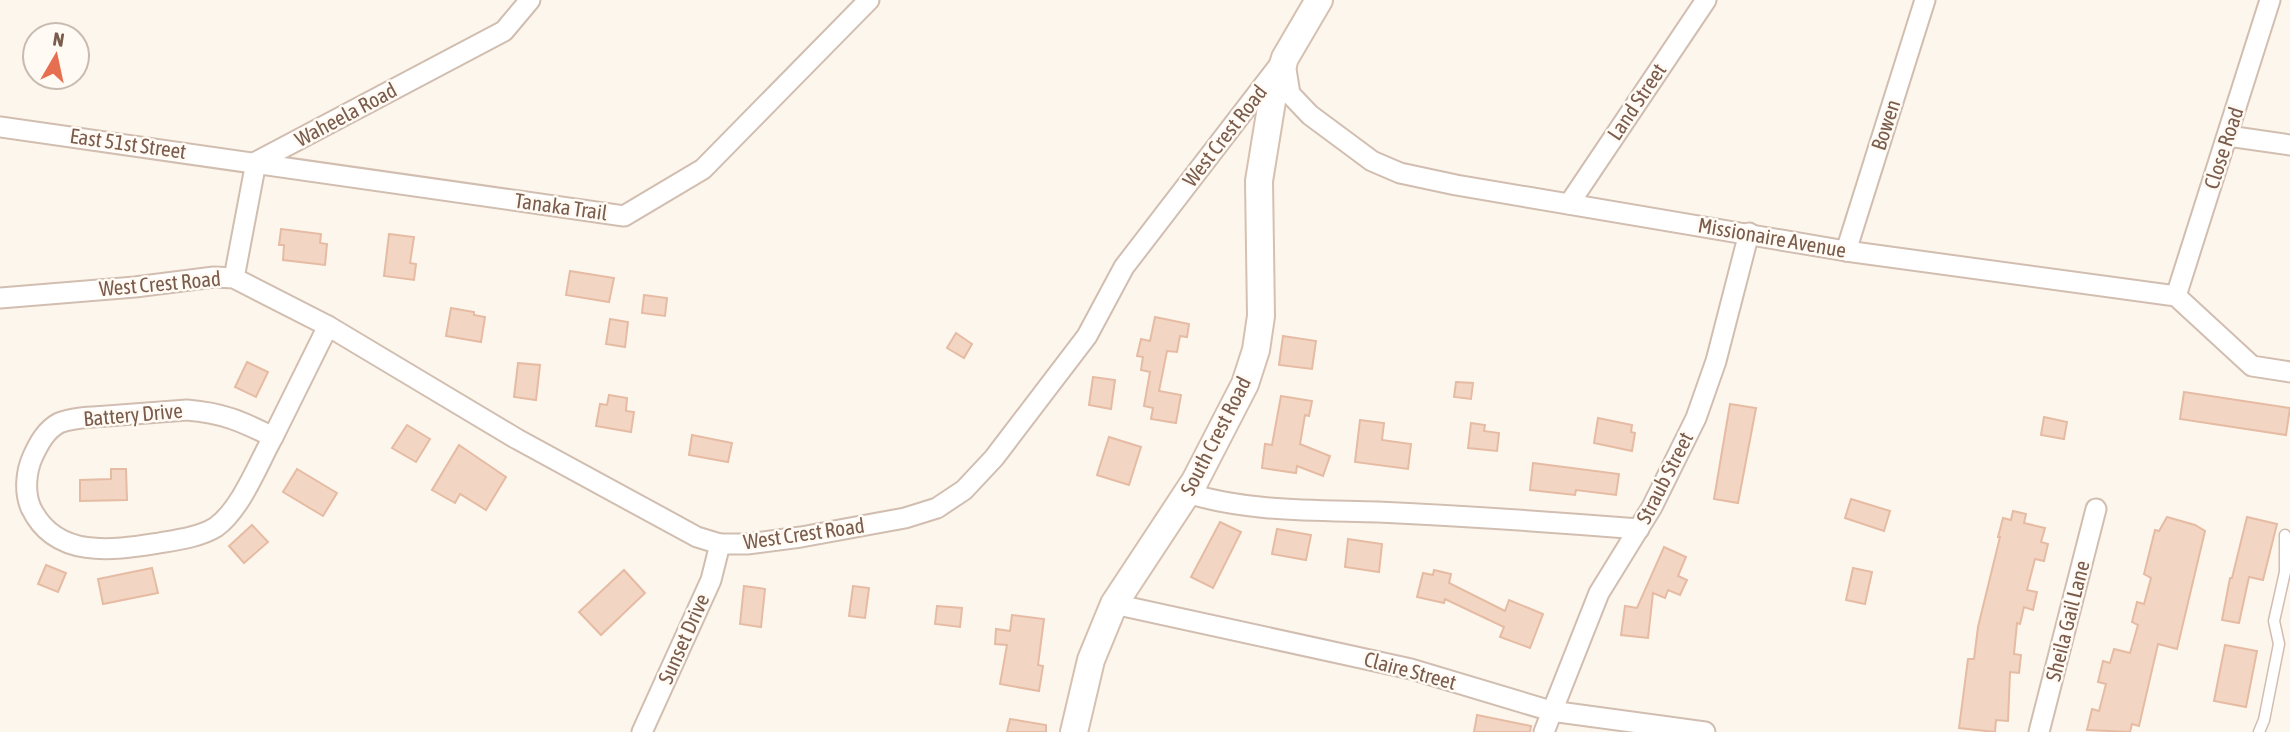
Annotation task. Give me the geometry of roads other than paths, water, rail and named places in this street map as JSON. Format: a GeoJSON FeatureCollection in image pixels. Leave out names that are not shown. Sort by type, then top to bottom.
{"type":"FeatureCollection","features":[{"type":"Feature","properties":{"kind":"street","name":"Waheela Road"},"geometry":{"type":"LineString","coordinates":[[256,162],[503,31],[530,0]]}},
{"type":"Feature","properties":{"kind":"street","name":"Tanaka Trail"},"geometry":{"type":"LineString","coordinates":[[256,162],[624,216],[703,169],[869,0]]}},
{"type":"Feature","properties":{"kind":"street","name":"South Crest Road"},"geometry":{"type":"LineString","coordinates":[[1074,732],[1091,660],[1114,604],[1187,493],[1245,384],[1256,350],[1261,317],[1259,181],[1272,101],[1284,58],[1319,0]]}},
{"type":"Feature","properties":{"kind":"street","name":"Land Street"},"geometry":{"type":"LineString","coordinates":[[1569,204],[1706,0]]}},
{"type":"Feature","properties":{"kind":"street","name":"Bowen"},"geometry":{"type":"LineString","coordinates":[[1846,251],[1926,0]]}},
{"type":"Feature","properties":{"kind":"street","name":"Close Road"},"geometry":{"type":"LineString","coordinates":[[2176,296],[2270,0]]}},
{"type":"Feature","properties":{"kind":"street","name":"Missionaire Avenue"},"geometry":{"type":"LineString","coordinates":[[1284,58],[1290,94],[1310,115],[1372,161],[1400,173],[1456,185],[1846,251],[2176,296]]}},
{"type":"Feature","properties":{"kind":"street","name":"West Crest Road"},"geometry":{"type":"LineString","coordinates":[[0,298],[135,287],[214,277],[234,278],[328,326],[528,445],[697,537],[720,544],[747,544],[905,518],[937,508],[964,490],[994,458],[1087,336],[1124,267],[1284,58]]}},
{"type":"Feature","properties":{"kind":"street","name":"East 51st Street"},"geometry":{"type":"LineString","coordinates":[[0,127],[256,162]]}},
{"type":"Feature","properties":{"kind":"street"},"geometry":{"type":"LineString","coordinates":[[2228,136],[2290,145]]}},
{"type":"Feature","properties":{"kind":"street"},"geometry":{"type":"LineString","coordinates":[[234,278],[256,162]]}},
{"type":"Feature","properties":{"kind":"street","name":"Straub Street"},"geometry":{"type":"LineString","coordinates":[[1544,732],[1550,711],[1599,593],[1652,507],[1696,418],[1716,361],[1749,233]]}},
{"type":"Feature","properties":{"kind":"street"},"geometry":{"type":"LineString","coordinates":[[2176,296],[2252,366],[2290,372]]}},
{"type":"Feature","properties":{"kind":"street","name":"Battery Drive"},"geometry":{"type":"LineString","coordinates":[[273,437],[218,413],[187,410],[80,418],[59,424],[44,435],[30,462],[28,499],[34,512],[47,528],[61,540],[78,546],[111,550],[181,539],[215,527],[238,501],[273,437],[328,326]]}},
{"type":"Feature","properties":{"kind":"street"},"geometry":{"type":"LineString","coordinates":[[1187,493],[1215,502],[1305,510],[1507,518],[1639,529]]}},
{"type":"Feature","properties":{"kind":"street","name":"Sheila Gail Lane"},"geometry":{"type":"LineString","coordinates":[[2039,732],[2096,509]]}},
{"type":"Feature","properties":{"kind":"street","name":"Sunset Drive"},"geometry":{"type":"LineString","coordinates":[[642,732],[710,580],[720,544]]}},
{"type":"Feature","properties":{"kind":"street","name":"Claire Street"},"geometry":{"type":"LineString","coordinates":[[1114,604],[1411,669],[1550,711],[1706,732]]}},
{"type":"Feature","properties":{"kind":"lane"},"geometry":{"type":"LineString","coordinates":[[2259,732],[2264,720],[2279,644],[2274,621],[2285,572],[2285,535]]}}]}
